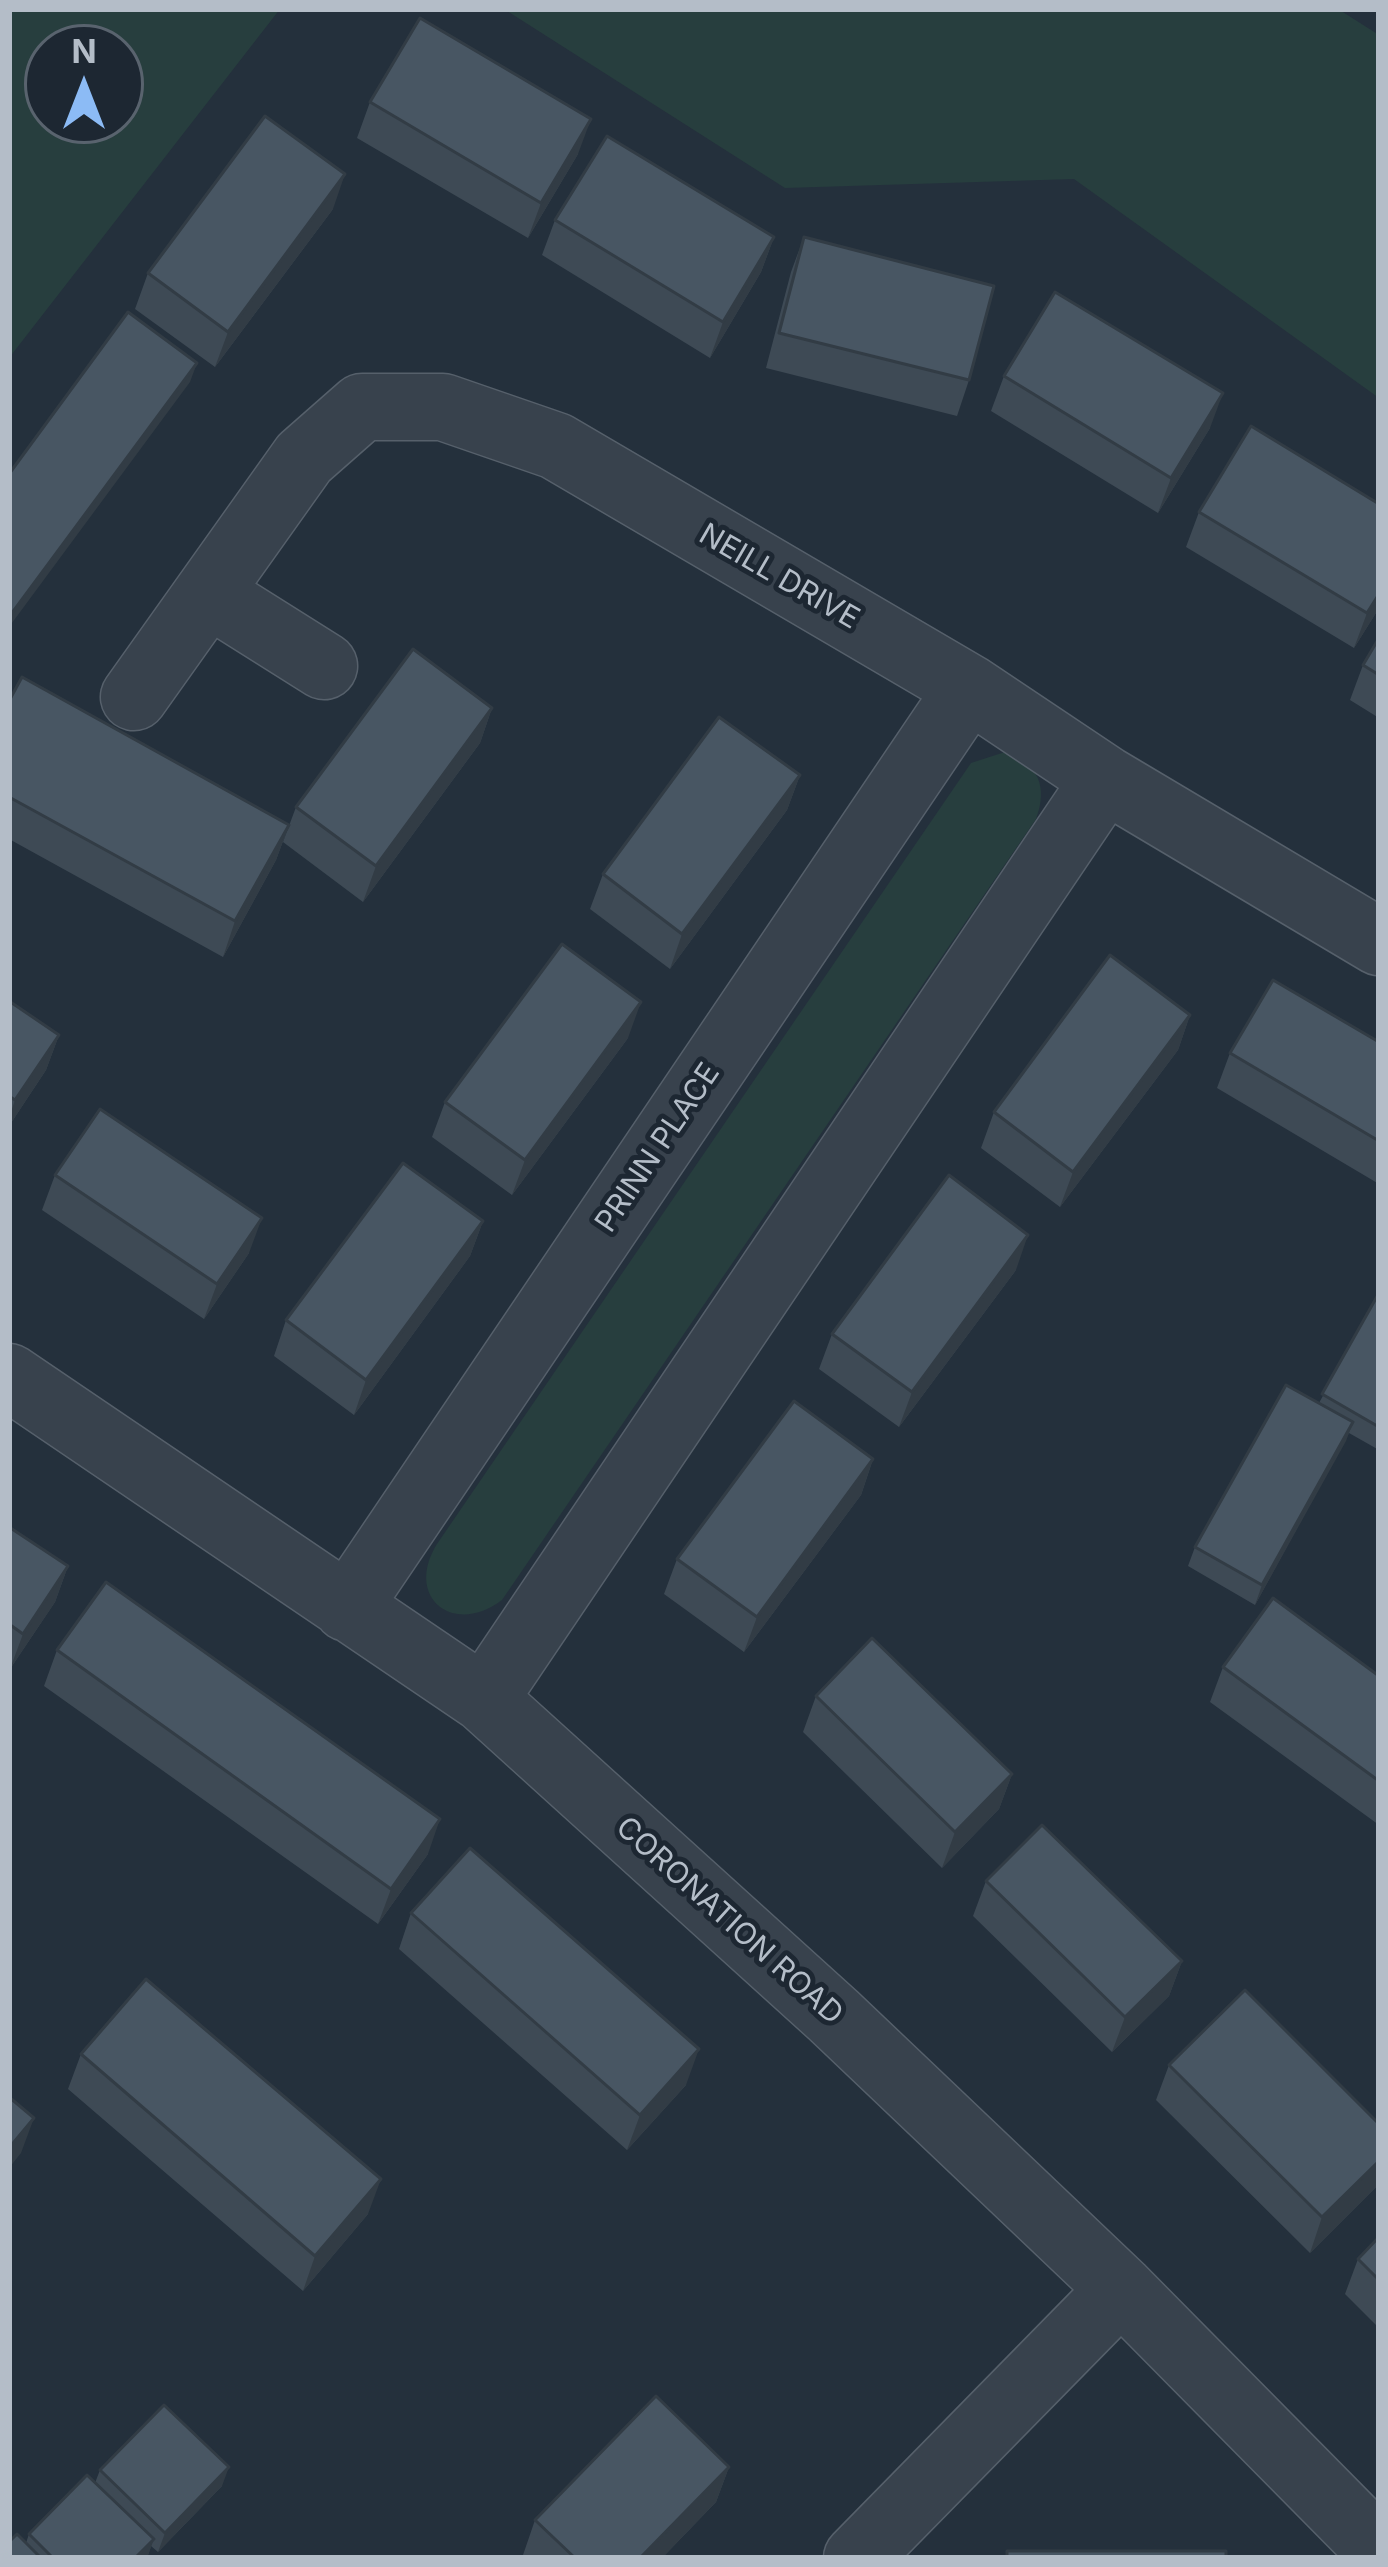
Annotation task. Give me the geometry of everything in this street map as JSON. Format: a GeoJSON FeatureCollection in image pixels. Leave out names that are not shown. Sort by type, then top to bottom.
{"type":"FeatureCollection","features":[{"type":"Feature","properties":{"kind":"street","name":"NEILL DRIVE"},"geometry":{"type":"LineString","coordinates":[[134,697],[304,458],[362,406],[443,406],[556,446],[969,688],[1105,779],[1379,942]]}},
{"type":"Feature","properties":{"kind":"street"},"geometry":{"type":"LineString","coordinates":[[208,593],[324,666]]}},
{"type":"Feature","properties":{"kind":"street","name":"PRINN PLACE"},"geometry":{"type":"LineString","coordinates":[[346,1608],[969,688]]}},
{"type":"Feature","properties":{"kind":"street"},"geometry":{"type":"LineString","coordinates":[[484,1700],[1105,779]]}},
{"type":"Feature","properties":{"kind":"street","name":"CORONATION ROAD"},"geometry":{"type":"LineString","coordinates":[[9,1377],[484,1700],[802,1985],[1121,2289],[1379,2550]]}},
{"type":"Feature","properties":{"kind":"street"},"geometry":{"type":"LineString","coordinates":[[856,2558],[1121,2289]]}},
{"type":"Feature","properties":{"kind":"green space"},"geometry":{"type":"Polygon","coordinates":[[[9,9],[280,9],[9,358],[9,9]]]}},
{"type":"Feature","properties":{"kind":"green space"},"geometry":{"type":"Polygon","coordinates":[[[504,9],[1338,9],[1379,35],[1379,398],[1074,179],[785,188],[504,9]]]}},
{"type":"Feature","properties":{"kind":"green space"},"geometry":{"type":"Polygon","coordinates":[[[1005,752],[1026,763],[1038,778],[1041,797],[1036,819],[502,1600],[467,1614],[439,1606],[426,1580],[437,1544],[971,763],[1005,752]]]}},
{"type":"Feature","properties":{"kind":"building"},"geometry":{"type":"Polygon","coordinates":[[[420,18],[591,119],[541,203],[370,102],[420,18]]]}},
{"type":"Feature","properties":{"kind":"building"},"geometry":{"type":"Polygon","coordinates":[[[265,116],[345,174],[228,332],[148,273],[265,116]]]}},
{"type":"Feature","properties":{"kind":"building"},"geometry":{"type":"Polygon","coordinates":[[[607,136],[774,237],[723,322],[555,220],[607,136]]]}},
{"type":"Feature","properties":{"kind":"building"},"geometry":{"type":"Polygon","coordinates":[[[804,237],[994,286],[969,380],[779,333],[804,237]]]}},
{"type":"Feature","properties":{"kind":"building"},"geometry":{"type":"Polygon","coordinates":[[[1055,292],[1223,393],[1171,478],[1004,376],[1055,292]]]}},
{"type":"Feature","properties":{"kind":"building"},"geometry":{"type":"Polygon","coordinates":[[[128,312],[197,363],[9,617],[9,474],[128,312]]]}},
{"type":"Feature","properties":{"kind":"building"},"geometry":{"type":"Polygon","coordinates":[[[1251,426],[1379,504],[1379,594],[1367,613],[1199,512],[1251,426]]]}},
{"type":"Feature","properties":{"kind":"building"},"geometry":{"type":"Polygon","coordinates":[[[1379,638],[1379,675],[1363,665],[1379,638]]]}},
{"type":"Feature","properties":{"kind":"building"},"geometry":{"type":"Polygon","coordinates":[[[413,649],[492,708],[376,866],[296,807],[413,649]]]}},
{"type":"Feature","properties":{"kind":"building"},"geometry":{"type":"Polygon","coordinates":[[[22,677],[289,825],[235,921],[9,797],[9,701],[22,677]]]}},
{"type":"Feature","properties":{"kind":"building"},"geometry":{"type":"Polygon","coordinates":[[[719,717],[800,775],[682,934],[603,874],[719,717]]]}},
{"type":"Feature","properties":{"kind":"building"},"geometry":{"type":"Polygon","coordinates":[[[562,944],[641,1002],[525,1160],[445,1102],[562,944]]]}},
{"type":"Feature","properties":{"kind":"building"},"geometry":{"type":"Polygon","coordinates":[[[1110,955],[1190,1015],[1073,1172],[994,1112],[1110,955]]]}},
{"type":"Feature","properties":{"kind":"building"},"geometry":{"type":"Polygon","coordinates":[[[1273,980],[1379,1042],[1379,1141],[1230,1053],[1273,980]]]}},
{"type":"Feature","properties":{"kind":"building"},"geometry":{"type":"Polygon","coordinates":[[[9,1001],[59,1035],[15,1100],[9,1096],[9,1001]]]}},
{"type":"Feature","properties":{"kind":"building"},"geometry":{"type":"Polygon","coordinates":[[[100,1109],[262,1218],[217,1284],[55,1175],[100,1109]]]}},
{"type":"Feature","properties":{"kind":"building"},"geometry":{"type":"Polygon","coordinates":[[[403,1163],[483,1221],[366,1380],[286,1320],[403,1163]]]}},
{"type":"Feature","properties":{"kind":"building"},"geometry":{"type":"Polygon","coordinates":[[[949,1175],[1028,1235],[912,1392],[832,1334],[949,1175]]]}},
{"type":"Feature","properties":{"kind":"building"},"geometry":{"type":"Polygon","coordinates":[[[1379,1293],[1379,1427],[1322,1394],[1379,1293]]]}},
{"type":"Feature","properties":{"kind":"building"},"geometry":{"type":"Polygon","coordinates":[[[1286,1385],[1353,1422],[1262,1585],[1195,1547],[1286,1385]]]}},
{"type":"Feature","properties":{"kind":"building"},"geometry":{"type":"Polygon","coordinates":[[[794,1401],[873,1459],[757,1617],[677,1559],[794,1401]]]}},
{"type":"Feature","properties":{"kind":"building"},"geometry":{"type":"Polygon","coordinates":[[[9,1527],[68,1566],[23,1634],[9,1624],[9,1527]]]}},
{"type":"Feature","properties":{"kind":"building"},"geometry":{"type":"Polygon","coordinates":[[[106,1582],[440,1819],[391,1889],[57,1650],[106,1582]]]}},
{"type":"Feature","properties":{"kind":"building"},"geometry":{"type":"Polygon","coordinates":[[[1273,1598],[1379,1676],[1379,1781],[1223,1667],[1273,1598]]]}},
{"type":"Feature","properties":{"kind":"building"},"geometry":{"type":"Polygon","coordinates":[[[872,1638],[1012,1774],[955,1832],[816,1696],[872,1638]]]}},
{"type":"Feature","properties":{"kind":"building"},"geometry":{"type":"Polygon","coordinates":[[[1042,1825],[1182,1961],[1125,2017],[986,1881],[1042,1825]]]}},
{"type":"Feature","properties":{"kind":"building"},"geometry":{"type":"Polygon","coordinates":[[[470,1848],[699,2049],[640,2115],[411,1913],[470,1848]]]}},
{"type":"Feature","properties":{"kind":"building"},"geometry":{"type":"Polygon","coordinates":[[[146,1979],[381,2179],[315,2256],[81,2054],[146,1979]]]}},
{"type":"Feature","properties":{"kind":"building"},"geometry":{"type":"Polygon","coordinates":[[[1245,1990],[1379,2124],[1379,2161],[1322,2217],[1169,2065],[1245,1990]]]}},
{"type":"Feature","properties":{"kind":"building"},"geometry":{"type":"Polygon","coordinates":[[[9,2097],[34,2118],[9,2148],[9,2097]]]}},
{"type":"Feature","properties":{"kind":"building"},"geometry":{"type":"Polygon","coordinates":[[[1379,2237],[1379,2280],[1358,2259],[1379,2237]]]}},
{"type":"Feature","properties":{"kind":"building"},"geometry":{"type":"Polygon","coordinates":[[[656,2396],[729,2467],[640,2558],[575,2558],[535,2520],[656,2396]]]}},
{"type":"Feature","properties":{"kind":"building"},"geometry":{"type":"Polygon","coordinates":[[[164,2405],[229,2467],[165,2533],[100,2470],[164,2405]]]}},
{"type":"Feature","properties":{"kind":"building"},"geometry":{"type":"Polygon","coordinates":[[[87,2475],[154,2539],[135,2558],[53,2558],[29,2534],[87,2475]]]}},
{"type":"Feature","properties":{"kind":"building"},"geometry":{"type":"Polygon","coordinates":[[[17,2534],[41,2558],[9,2558],[9,2542],[17,2534]]]}},
{"type":"Feature","properties":{"kind":"building"},"geometry":{"type":"Polygon","coordinates":[[[1007,2551],[1226,2551],[1226,2558],[1007,2558],[1007,2551]]]}}]}
